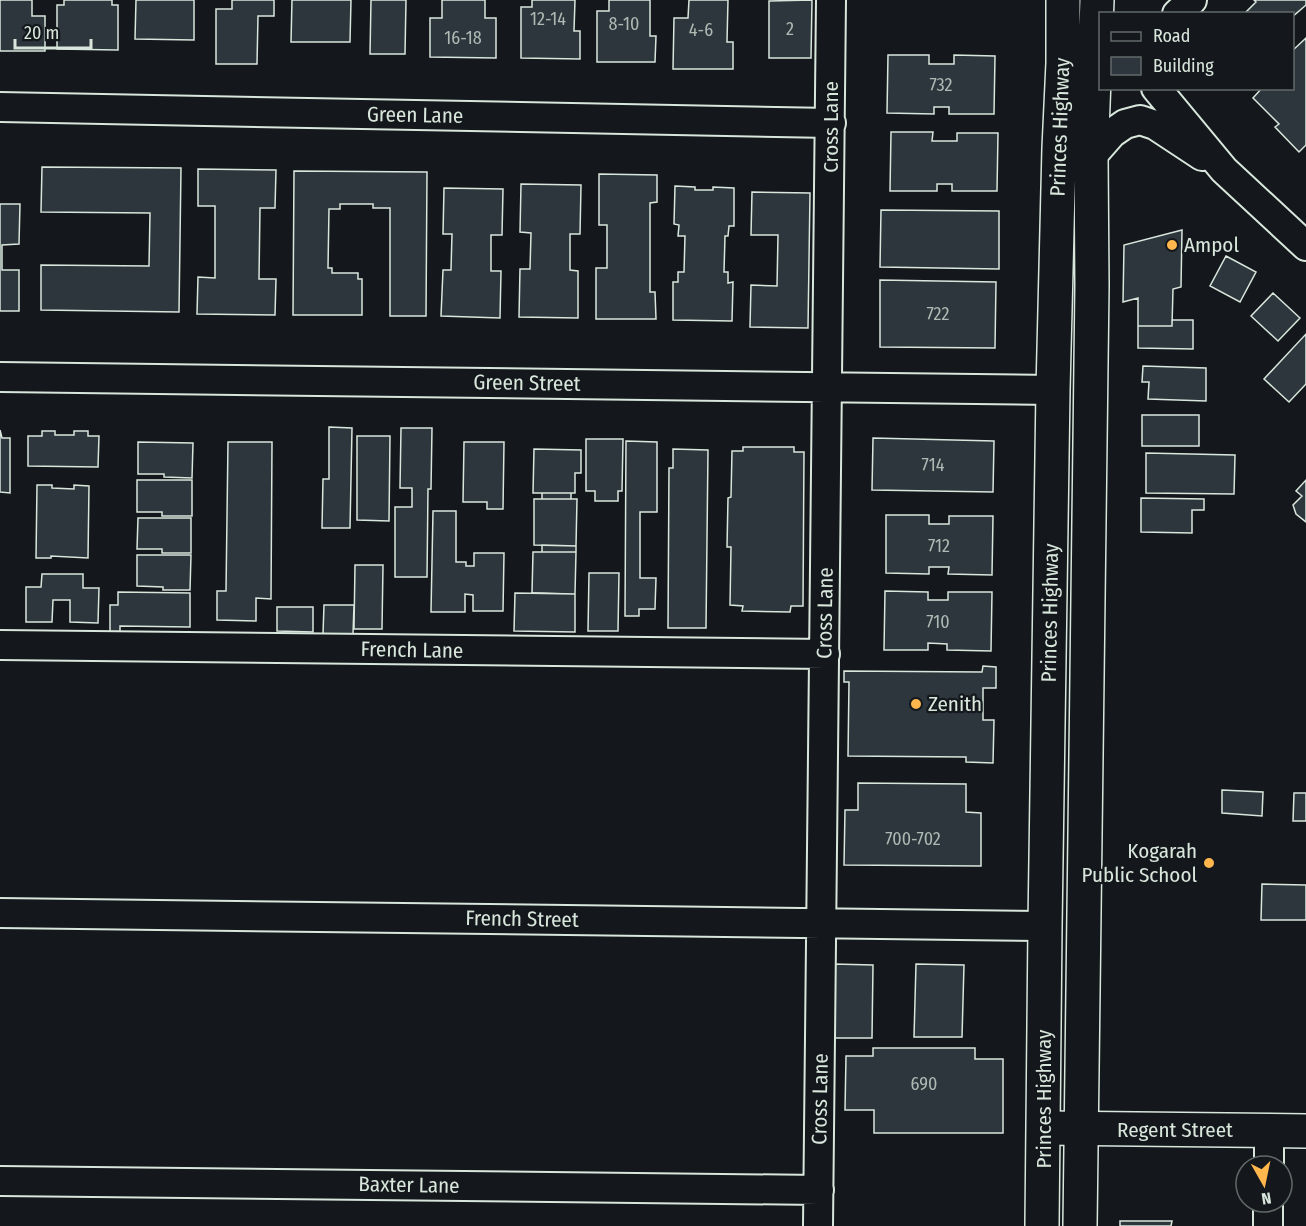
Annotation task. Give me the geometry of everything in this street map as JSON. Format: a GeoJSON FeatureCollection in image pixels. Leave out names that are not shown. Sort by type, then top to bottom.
{"type":"FeatureCollection","features":[{"type":"Feature","properties":{"kind":"main road"},"geometry":{"type":"LineString","coordinates":[[1046,0],[1063,16]]}},
{"type":"Feature","properties":{"kind":"main road","name":"Princes Highway"},"geometry":{"type":"LineString","coordinates":[[1080,1226],[1092,285],[1091,157],[1097,84],[1097,0]]}},
{"type":"Feature","properties":{"kind":"main road","name":"Princes Highway"},"geometry":{"type":"LineString","coordinates":[[1042,1226],[1053,390],[1063,16]]}},
{"type":"Feature","properties":{"kind":"main road","name":"Regent Street"},"geometry":{"type":"LineString","coordinates":[[1045,1128],[1306,1131]]}},
{"type":"Feature","properties":{"kind":"street","name":"Cross Lane"},"geometry":{"type":"LineString","coordinates":[[818,1226],[831,0]]}},
{"type":"Feature","properties":{"kind":"street"},"geometry":{"type":"LineString","coordinates":[[1179,12],[1191,0]]}},
{"type":"Feature","properties":{"kind":"street"},"geometry":{"type":"LineString","coordinates":[[1158,90],[1224,170],[1306,246]]}},
{"type":"Feature","properties":{"kind":"street","name":"Green Lane"},"geometry":{"type":"LineString","coordinates":[[0,107],[831,123]]}},
{"type":"Feature","properties":{"kind":"street"},"geometry":{"type":"LineString","coordinates":[[1091,157],[1112,133],[1125,124],[1140,120],[1155,125],[1224,170]]}},
{"type":"Feature","properties":{"kind":"street","name":"Green Street"},"geometry":{"type":"LineString","coordinates":[[0,377],[1053,390]]}},
{"type":"Feature","properties":{"kind":"street","name":"French Lane"},"geometry":{"type":"LineString","coordinates":[[0,645],[825,654]]}},
{"type":"Feature","properties":{"kind":"street","name":"French Street"},"geometry":{"type":"LineString","coordinates":[[0,913],[1045,926]]}},
{"type":"Feature","properties":{"kind":"street"},"geometry":{"type":"LineString","coordinates":[[1269,1130],[1269,1154]]}},
{"type":"Feature","properties":{"kind":"street","name":"Baxter Lane"},"geometry":{"type":"LineString","coordinates":[[0,1180],[819,1190]]}},
{"type":"Feature","properties":{"kind":"building"},"geometry":{"type":"Polygon","coordinates":[[[0,0],[32,0],[32,16],[45,16],[45,51],[0,51],[0,0]]]}},
{"type":"Feature","properties":{"kind":"building"},"geometry":{"type":"Polygon","coordinates":[[[64,0],[112,0],[112,5],[118,5],[118,50],[57,49],[57,5],[64,5],[64,0]]]}},
{"type":"Feature","properties":{"kind":"building"},"geometry":{"type":"Polygon","coordinates":[[[136,0],[194,0],[194,40],[135,39],[136,0]]]}},
{"type":"Feature","properties":{"kind":"building"},"geometry":{"type":"Polygon","coordinates":[[[232,0],[274,0],[274,16],[258,16],[257,64],[216,64],[216,9],[232,9],[232,0]]]}},
{"type":"Feature","properties":{"kind":"building"},"geometry":{"type":"Polygon","coordinates":[[[292,0],[351,0],[350,42],[291,42],[292,0]]]}},
{"type":"Feature","properties":{"kind":"building"},"geometry":{"type":"Polygon","coordinates":[[[371,0],[406,0],[405,54],[370,54],[371,0]]]}},
{"type":"Feature","properties":{"kind":"building"},"geometry":{"type":"Polygon","coordinates":[[[442,0],[485,0],[485,18],[496,18],[496,58],[430,57],[430,18],[442,18],[442,0]]]}},
{"type":"Feature","properties":{"kind":"building"},"geometry":{"type":"Polygon","coordinates":[[[532,0],[575,0],[574,31],[580,31],[580,59],[521,58],[521,7],[532,7],[532,0]]]}},
{"type":"Feature","properties":{"kind":"building"},"geometry":{"type":"Polygon","coordinates":[[[609,0],[650,0],[650,36],[656,36],[655,62],[597,62],[597,11],[609,11],[609,0]]]}},
{"type":"Feature","properties":{"kind":"building"},"geometry":{"type":"Polygon","coordinates":[[[689,0],[728,0],[727,42],[733,42],[733,69],[673,69],[674,18],[688,18],[689,0]]]}},
{"type":"Feature","properties":{"kind":"building"},"geometry":{"type":"Polygon","coordinates":[[[812,0],[811,58],[769,58],[769,1],[812,0]]]}},
{"type":"Feature","properties":{"kind":"building"},"geometry":{"type":"Polygon","coordinates":[[[1254,0],[1306,0],[1306,5],[1294,15],[1294,12],[1246,12],[1256,2],[1254,0]]]}},
{"type":"Feature","properties":{"kind":"building"},"geometry":{"type":"Polygon","coordinates":[[[1306,38],[1306,145],[1299,152],[1275,127],[1279,124],[1253,98],[1260,90],[1294,90],[1294,49],[1306,38]]]}},
{"type":"Feature","properties":{"kind":"building"},"geometry":{"type":"Polygon","coordinates":[[[888,55],[929,55],[929,64],[954,64],[954,55],[995,56],[994,114],[949,114],[949,107],[934,107],[934,114],[887,113],[888,55]]]}},
{"type":"Feature","properties":{"kind":"building"},"geometry":{"type":"Polygon","coordinates":[[[891,132],[933,132],[932,141],[957,141],[957,133],[998,133],[997,191],[952,191],[952,184],[937,184],[937,191],[890,191],[891,132]]]}},
{"type":"Feature","properties":{"kind":"building"},"geometry":{"type":"Polygon","coordinates":[[[42,167],[181,168],[179,312],[41,310],[41,265],[149,266],[150,213],[41,212],[42,167]]]}},
{"type":"Feature","properties":{"kind":"building"},"geometry":{"type":"Polygon","coordinates":[[[198,169],[276,170],[275,208],[260,208],[259,279],[276,279],[275,315],[197,314],[198,277],[215,278],[215,206],[198,206],[198,169]]]}},
{"type":"Feature","properties":{"kind":"building"},"geometry":{"type":"Polygon","coordinates":[[[294,171],[427,172],[426,316],[390,316],[390,208],[373,208],[373,204],[340,204],[340,209],[329,209],[328,268],[332,268],[332,273],[358,273],[358,279],[362,279],[362,315],[293,315],[294,171]]]}},
{"type":"Feature","properties":{"kind":"building"},"geometry":{"type":"Polygon","coordinates":[[[599,174],[657,175],[657,202],[650,203],[650,292],[655,292],[656,319],[596,319],[596,268],[607,268],[607,225],[599,225],[599,174]]]}},
{"type":"Feature","properties":{"kind":"building"},"geometry":{"type":"Polygon","coordinates":[[[521,184],[581,185],[580,234],[570,234],[570,270],[578,271],[578,318],[519,317],[520,269],[530,269],[531,233],[520,232],[521,184]]]}},
{"type":"Feature","properties":{"kind":"building"},"geometry":{"type":"Polygon","coordinates":[[[675,186],[695,187],[695,190],[713,190],[713,187],[734,188],[734,226],[729,226],[728,236],[725,236],[724,272],[728,272],[728,283],[733,282],[732,321],[673,320],[673,282],[678,282],[678,272],[684,272],[685,236],[678,236],[679,225],[674,224],[675,186]]]}},
{"type":"Feature","properties":{"kind":"building"},"geometry":{"type":"Polygon","coordinates":[[[444,188],[503,189],[502,235],[491,235],[491,271],[501,271],[500,318],[441,316],[443,270],[451,270],[452,234],[443,234],[444,188]]]}},
{"type":"Feature","properties":{"kind":"building"},"geometry":{"type":"Polygon","coordinates":[[[752,192],[810,193],[808,328],[750,327],[751,285],[777,286],[778,235],[751,235],[752,192]]]}},
{"type":"Feature","properties":{"kind":"building"},"geometry":{"type":"Polygon","coordinates":[[[0,204],[20,204],[19,244],[2,245],[2,270],[19,270],[19,311],[0,311],[0,204]]]}},
{"type":"Feature","properties":{"kind":"building"},"geometry":{"type":"Polygon","coordinates":[[[881,210],[999,211],[999,269],[880,267],[881,210]]]}},
{"type":"Feature","properties":{"kind":"building"},"geometry":{"type":"Polygon","coordinates":[[[1182,230],[1181,287],[1173,289],[1172,326],[1138,326],[1138,298],[1123,302],[1124,245],[1182,230]]]}},
{"type":"Feature","properties":{"kind":"building"},"geometry":{"type":"Polygon","coordinates":[[[1226,256],[1256,272],[1240,302],[1210,286],[1226,256]]]}},
{"type":"Feature","properties":{"kind":"building"},"geometry":{"type":"Polygon","coordinates":[[[880,280],[996,282],[995,348],[880,347],[880,280]]]}},
{"type":"Feature","properties":{"kind":"building"},"geometry":{"type":"Polygon","coordinates":[[[1273,293],[1300,318],[1278,341],[1251,316],[1273,293]]]}},
{"type":"Feature","properties":{"kind":"building"},"geometry":{"type":"Polygon","coordinates":[[[1172,320],[1193,320],[1193,349],[1138,348],[1138,326],[1172,326],[1172,320]]]}},
{"type":"Feature","properties":{"kind":"building"},"geometry":{"type":"Polygon","coordinates":[[[1306,334],[1306,384],[1289,402],[1264,379],[1306,334]]]}},
{"type":"Feature","properties":{"kind":"building"},"geometry":{"type":"Polygon","coordinates":[[[1143,366],[1206,368],[1206,401],[1148,399],[1149,382],[1142,382],[1143,366]]]}},
{"type":"Feature","properties":{"kind":"building"},"geometry":{"type":"Polygon","coordinates":[[[1142,415],[1199,415],[1199,446],[1142,446],[1142,415]]]}},
{"type":"Feature","properties":{"kind":"building"},"geometry":{"type":"Polygon","coordinates":[[[329,427],[352,428],[350,528],[322,528],[323,479],[329,479],[329,427]]]}},
{"type":"Feature","properties":{"kind":"building"},"geometry":{"type":"Polygon","coordinates":[[[401,428],[432,428],[431,489],[428,489],[427,577],[395,577],[395,507],[412,507],[412,488],[400,488],[401,428]]]}},
{"type":"Feature","properties":{"kind":"building"},"geometry":{"type":"Polygon","coordinates":[[[0,430],[2,438],[10,438],[10,493],[0,492],[0,430]]]}},
{"type":"Feature","properties":{"kind":"building"},"geometry":{"type":"Polygon","coordinates":[[[42,431],[55,431],[55,435],[74,435],[74,431],[88,431],[88,436],[99,436],[98,467],[28,466],[28,436],[42,436],[42,431]]]}},
{"type":"Feature","properties":{"kind":"building"},"geometry":{"type":"Polygon","coordinates":[[[357,436],[390,436],[389,521],[357,520],[357,436]]]}},
{"type":"Feature","properties":{"kind":"building"},"geometry":{"type":"Polygon","coordinates":[[[873,438],[994,441],[993,492],[872,490],[873,438]]]}},
{"type":"Feature","properties":{"kind":"building"},"geometry":{"type":"Polygon","coordinates":[[[586,439],[623,439],[622,491],[618,491],[618,501],[595,501],[595,491],[586,491],[586,439]]]}},
{"type":"Feature","properties":{"kind":"building"},"geometry":{"type":"Polygon","coordinates":[[[626,441],[657,442],[657,512],[640,512],[640,578],[656,578],[655,609],[639,609],[639,616],[625,616],[626,441]]]}},
{"type":"Feature","properties":{"kind":"building"},"geometry":{"type":"Polygon","coordinates":[[[138,442],[193,443],[192,478],[164,477],[164,474],[138,474],[138,442]]]}},
{"type":"Feature","properties":{"kind":"building"},"geometry":{"type":"Polygon","coordinates":[[[228,442],[272,442],[271,599],[256,598],[256,621],[217,620],[217,591],[226,591],[228,442]]]}},
{"type":"Feature","properties":{"kind":"building"},"geometry":{"type":"Polygon","coordinates":[[[464,442],[504,442],[503,509],[487,509],[487,502],[463,502],[464,442]]]}},
{"type":"Feature","properties":{"kind":"building"},"geometry":{"type":"Polygon","coordinates":[[[743,447],[794,447],[794,452],[804,452],[803,606],[791,606],[790,612],[742,611],[743,606],[730,605],[731,547],[727,547],[728,498],[731,497],[732,451],[743,451],[743,447]]]}},
{"type":"Feature","properties":{"kind":"building"},"geometry":{"type":"Polygon","coordinates":[[[534,449],[581,450],[581,473],[575,473],[575,493],[533,493],[534,449]]]}},
{"type":"Feature","properties":{"kind":"building"},"geometry":{"type":"Polygon","coordinates":[[[673,449],[708,450],[706,628],[668,628],[669,468],[673,468],[673,449]]]}},
{"type":"Feature","properties":{"kind":"building"},"geometry":{"type":"Polygon","coordinates":[[[1146,453],[1235,455],[1234,494],[1146,493],[1146,453]]]}},
{"type":"Feature","properties":{"kind":"building"},"geometry":{"type":"Polygon","coordinates":[[[137,480],[192,480],[192,516],[162,516],[162,512],[137,512],[137,480]]]}},
{"type":"Feature","properties":{"kind":"building"},"geometry":{"type":"Polygon","coordinates":[[[1306,480],[1306,522],[1296,514],[1293,505],[1302,496],[1296,491],[1306,480]]]}},
{"type":"Feature","properties":{"kind":"building"},"geometry":{"type":"Polygon","coordinates":[[[37,485],[74,489],[74,485],[89,486],[88,558],[51,556],[51,558],[36,558],[37,485]]]}},
{"type":"Feature","properties":{"kind":"building"},"geometry":{"type":"Polygon","coordinates":[[[542,493],[571,493],[571,499],[542,499],[542,493]]]}},
{"type":"Feature","properties":{"kind":"building"},"geometry":{"type":"Polygon","coordinates":[[[1141,498],[1204,499],[1204,510],[1192,510],[1192,533],[1141,532],[1141,498]]]}},
{"type":"Feature","properties":{"kind":"building"},"geometry":{"type":"Polygon","coordinates":[[[534,499],[577,499],[576,546],[534,545],[534,499]]]}},
{"type":"Feature","properties":{"kind":"building"},"geometry":{"type":"Polygon","coordinates":[[[433,511],[456,511],[456,562],[466,562],[466,566],[474,566],[474,553],[504,553],[503,611],[473,611],[473,595],[465,594],[465,612],[431,612],[433,511]]]}},
{"type":"Feature","properties":{"kind":"building"},"geometry":{"type":"Polygon","coordinates":[[[886,515],[929,515],[929,524],[949,524],[949,516],[993,516],[992,575],[948,574],[949,567],[929,567],[929,574],[886,573],[886,515]]]}},
{"type":"Feature","properties":{"kind":"building"},"geometry":{"type":"Polygon","coordinates":[[[138,518],[191,518],[191,553],[162,553],[162,549],[137,549],[138,518]]]}},
{"type":"Feature","properties":{"kind":"building"},"geometry":{"type":"Polygon","coordinates":[[[542,545],[576,546],[576,552],[542,552],[542,545]]]}},
{"type":"Feature","properties":{"kind":"building"},"geometry":{"type":"Polygon","coordinates":[[[533,552],[576,552],[575,594],[532,593],[533,552]]]}},
{"type":"Feature","properties":{"kind":"building"},"geometry":{"type":"Polygon","coordinates":[[[137,555],[191,555],[190,590],[163,590],[163,587],[137,586],[137,555]]]}},
{"type":"Feature","properties":{"kind":"building"},"geometry":{"type":"Polygon","coordinates":[[[355,565],[383,565],[382,629],[354,629],[355,565]]]}},
{"type":"Feature","properties":{"kind":"building"},"geometry":{"type":"Polygon","coordinates":[[[589,573],[619,573],[618,631],[588,631],[589,573]]]}},
{"type":"Feature","properties":{"kind":"building"},"geometry":{"type":"Polygon","coordinates":[[[42,574],[83,574],[83,588],[99,588],[98,623],[70,622],[70,600],[53,600],[52,622],[26,622],[26,587],[41,587],[42,574]]]}},
{"type":"Feature","properties":{"kind":"building"},"geometry":{"type":"Polygon","coordinates":[[[885,591],[928,592],[928,600],[948,600],[948,592],[992,592],[991,651],[947,650],[947,644],[928,643],[928,650],[884,650],[885,591]]]}},
{"type":"Feature","properties":{"kind":"building"},"geometry":{"type":"Polygon","coordinates":[[[118,592],[190,593],[190,627],[120,626],[120,634],[110,634],[110,605],[118,605],[118,592]]]}},
{"type":"Feature","properties":{"kind":"building"},"geometry":{"type":"Polygon","coordinates":[[[515,593],[575,594],[575,632],[514,631],[515,593]]]}},
{"type":"Feature","properties":{"kind":"building"},"geometry":{"type":"Polygon","coordinates":[[[324,605],[354,605],[353,634],[323,634],[324,605]]]}},
{"type":"Feature","properties":{"kind":"building"},"geometry":{"type":"Polygon","coordinates":[[[277,607],[313,607],[313,632],[277,631],[277,607]]]}},
{"type":"Feature","properties":{"kind":"building","name":"Zenith"},"geometry":{"type":"Polygon","coordinates":[[[983,666],[996,667],[996,688],[983,688],[983,720],[994,720],[993,763],[966,762],[966,757],[848,756],[849,682],[844,682],[844,671],[982,672],[983,666]]]}},
{"type":"Feature","properties":{"kind":"building"},"geometry":{"type":"Polygon","coordinates":[[[858,783],[966,784],[966,812],[981,813],[981,866],[844,865],[845,810],[858,810],[858,783]]]}},
{"type":"Feature","properties":{"kind":"building"},"geometry":{"type":"Polygon","coordinates":[[[1222,790],[1263,792],[1262,816],[1222,813],[1222,790]]]}},
{"type":"Feature","properties":{"kind":"building"},"geometry":{"type":"Polygon","coordinates":[[[1294,793],[1306,793],[1306,821],[1293,821],[1294,793]]]}},
{"type":"Feature","properties":{"kind":"building"},"geometry":{"type":"Polygon","coordinates":[[[1262,884],[1306,885],[1306,920],[1261,920],[1262,884]]]}},
{"type":"Feature","properties":{"kind":"building"},"geometry":{"type":"Polygon","coordinates":[[[833,964],[873,965],[872,1038],[832,1038],[833,964]]]}},
{"type":"Feature","properties":{"kind":"building"},"geometry":{"type":"Polygon","coordinates":[[[916,964],[964,965],[962,1037],[914,1037],[916,964]]]}},
{"type":"Feature","properties":{"kind":"building"},"geometry":{"type":"Polygon","coordinates":[[[873,1048],[975,1048],[975,1059],[1003,1059],[1003,1133],[874,1133],[874,1110],[845,1110],[846,1056],[873,1056],[873,1048]]]}},
{"type":"Feature","properties":{"kind":"building"},"geometry":{"type":"Polygon","coordinates":[[[1120,1221],[1172,1221],[1171,1226],[1120,1226],[1120,1221]]]}},
{"type":"Feature","properties":{"kind":"place","name":"Ampol"},"geometry":{"type":"Point","coordinates":[1172,245]}},
{"type":"Feature","properties":{"kind":"place","name":"Zenith"},"geometry":{"type":"Point","coordinates":[916,704]}},
{"type":"Feature","properties":{"kind":"place","name":"Kogarah Public School"},"geometry":{"type":"Point","coordinates":[1209,863]}}]}
